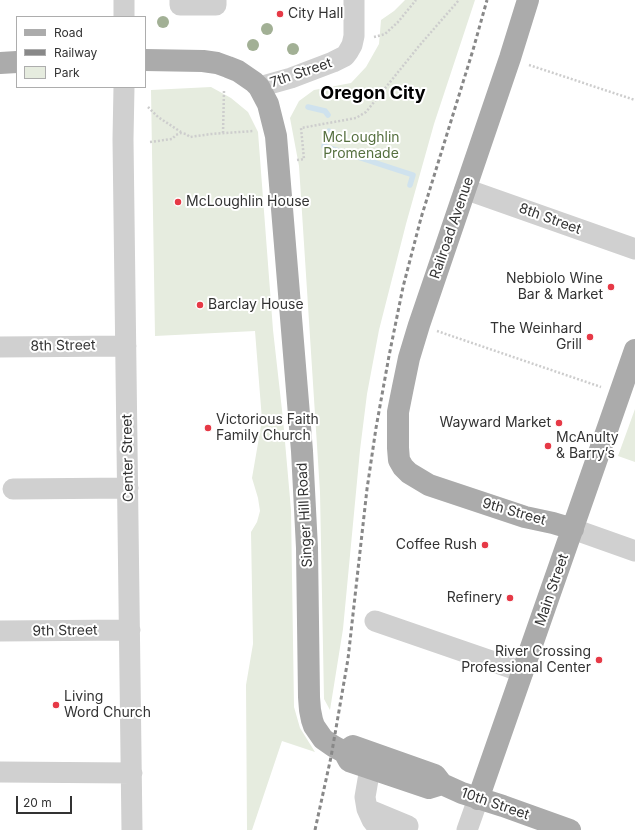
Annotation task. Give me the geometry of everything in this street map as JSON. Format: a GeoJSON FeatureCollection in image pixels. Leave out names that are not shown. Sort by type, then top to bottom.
{"type":"FeatureCollection","features":[{"type":"Feature","properties":{"kind":"main road","name":"Railroad Avenue"},"geometry":{"type":"LineString","coordinates":[[400,460],[398,448],[398,412],[409,358],[510,58],[528,0]]}},
{"type":"Feature","properties":{"kind":"main road","name":"7th Street"},"geometry":{"type":"LineString","coordinates":[[146,60],[203,61],[217,63],[238,71],[259,87]]}},
{"type":"Feature","properties":{"kind":"main road"},"geometry":{"type":"LineString","coordinates":[[0,63],[16,62]]}},
{"type":"Feature","properties":{"kind":"main road","name":"Singer Hill Road"},"geometry":{"type":"LineString","coordinates":[[259,87],[268,104],[276,136],[302,450],[307,548],[310,710],[312,720],[323,739],[339,749]]}},
{"type":"Feature","properties":{"kind":"main road","name":"Main Street"},"geometry":{"type":"LineString","coordinates":[[478,799],[635,350]]}},
{"type":"Feature","properties":{"kind":"main road","name":"9th Street"},"geometry":{"type":"LineString","coordinates":[[400,460],[403,467],[409,473],[429,485],[525,517],[573,529]]}},
{"type":"Feature","properties":{"kind":"main road","name":"10th Street"},"geometry":{"type":"LineString","coordinates":[[442,784],[429,788],[349,761],[339,749],[353,746],[435,775],[442,784],[478,799],[570,830]]}},
{"type":"Feature","properties":{"kind":"street"},"geometry":{"type":"LineString","coordinates":[[124,0],[124,16]]}},
{"type":"Feature","properties":{"kind":"street"},"geometry":{"type":"LineString","coordinates":[[180,0],[180,5],[216,5],[216,0]]}},
{"type":"Feature","properties":{"kind":"street"},"geometry":{"type":"LineString","coordinates":[[354,0],[364,36]]}},
{"type":"Feature","properties":{"kind":"street","name":"7th Street"},"geometry":{"type":"LineString","coordinates":[[259,87],[291,78],[340,59],[345,56],[352,45],[364,36]]}},
{"type":"Feature","properties":{"kind":"street","name":"Center Street"},"geometry":{"type":"LineString","coordinates":[[124,88],[132,830]]}},
{"type":"Feature","properties":{"kind":"street","name":"8th Street"},"geometry":{"type":"LineString","coordinates":[[466,189],[635,249]]}},
{"type":"Feature","properties":{"kind":"street","name":"8th Street"},"geometry":{"type":"LineString","coordinates":[[0,347],[126,346]]}},
{"type":"Feature","properties":{"kind":"street"},"geometry":{"type":"LineString","coordinates":[[13,489],[128,488]]}},
{"type":"Feature","properties":{"kind":"street","name":"9th Street"},"geometry":{"type":"LineString","coordinates":[[573,529],[635,552]]}},
{"type":"Feature","properties":{"kind":"street"},"geometry":{"type":"LineString","coordinates":[[375,621],[523,672]]}},
{"type":"Feature","properties":{"kind":"street","name":"9th Street"},"geometry":{"type":"LineString","coordinates":[[0,632],[130,630]]}},
{"type":"Feature","properties":{"kind":"street"},"geometry":{"type":"LineString","coordinates":[[370,768],[365,797],[367,809],[372,820],[380,830]]}},
{"type":"Feature","properties":{"kind":"street"},"geometry":{"type":"LineString","coordinates":[[0,772],[132,773]]}},
{"type":"Feature","properties":{"kind":"street","name":"Main Street"},"geometry":{"type":"LineString","coordinates":[[467,830],[478,799]]}},
{"type":"Feature","properties":{"kind":"street"},"geometry":{"type":"LineString","coordinates":[[367,809],[408,826]]}},
{"type":"Feature","properties":{"kind":"path"},"geometry":{"type":"LineString","coordinates":[[364,36],[378,36],[385,34],[398,22],[416,0]]}},
{"type":"Feature","properties":{"kind":"path"},"geometry":{"type":"LineString","coordinates":[[297,160],[304,159],[301,128],[356,118],[366,112],[419,46],[459,0]]}},
{"type":"Feature","properties":{"kind":"path"},"geometry":{"type":"LineString","coordinates":[[510,58],[635,100]]}},
{"type":"Feature","properties":{"kind":"path"},"geometry":{"type":"LineString","coordinates":[[223,134],[224,91]]}},
{"type":"Feature","properties":{"kind":"path"},"geometry":{"type":"LineString","coordinates":[[148,107],[158,117],[181,133],[190,137],[258,131]]}},
{"type":"Feature","properties":{"kind":"path"},"geometry":{"type":"LineString","coordinates":[[150,142],[172,139],[181,133]]}},
{"type":"Feature","properties":{"kind":"path"},"geometry":{"type":"LineString","coordinates":[[419,325],[620,394]]}},
{"type":"Feature","properties":{"kind":"green space","name":"McLoughlin Promenade"},"geometry":{"type":"Polygon","coordinates":[[[405,0],[475,0],[434,124],[406,224],[379,330],[367,394],[360,450],[343,629],[330,710],[324,699],[320,492],[299,166],[290,118],[299,101],[314,90],[351,83],[366,67],[379,44],[381,20],[394,11],[405,0]]]}},
{"type":"Feature","properties":{"kind":"green space"},"geometry":{"type":"Polygon","coordinates":[[[211,87],[231,98],[248,112],[258,132],[273,330],[291,510],[294,707],[300,728],[315,752],[282,741],[252,830],[247,830],[246,685],[253,644],[251,532],[257,522],[260,511],[252,478],[262,420],[255,331],[155,336],[151,90],[211,87]]]}},
{"type":"Feature","properties":{"kind":"green space"},"geometry":{"type":"Polygon","coordinates":[[[635,409],[635,462],[618,456],[635,409]]]}},
{"type":"Feature","properties":{"kind":"waterway"},"geometry":{"type":"LineString","coordinates":[[308,107],[325,111],[328,115]]}},
{"type":"Feature","properties":{"kind":"waterway"},"geometry":{"type":"LineString","coordinates":[[329,131],[324,146],[413,175],[410,185]]}},
{"type":"Feature","properties":{"kind":"railway"},"geometry":{"type":"LineString","coordinates":[[315,830],[331,757],[348,659],[367,489],[376,428],[403,287],[421,218],[487,0]]}},
{"type":"Feature","properties":{"kind":"place","name":"City Hall"},"geometry":{"type":"Point","coordinates":[280,14]}},
{"type":"Feature","properties":{"kind":"place","name":"McLoughlin House"},"geometry":{"type":"Point","coordinates":[178,202]}},
{"type":"Feature","properties":{"kind":"place","name":"Nebbiolo Wine Bar & Market"},"geometry":{"type":"Point","coordinates":[611,287]}},
{"type":"Feature","properties":{"kind":"place","name":"Barclay House"},"geometry":{"type":"Point","coordinates":[200,305]}},
{"type":"Feature","properties":{"kind":"place","name":"The Weinhard Grill"},"geometry":{"type":"Point","coordinates":[590,337]}},
{"type":"Feature","properties":{"kind":"place","name":"Wayward Market"},"geometry":{"type":"Point","coordinates":[559,423]}},
{"type":"Feature","properties":{"kind":"place","name":"Victorious Faith Family Church"},"geometry":{"type":"Point","coordinates":[208,428]}},
{"type":"Feature","properties":{"kind":"place","name":"McAnulty & Barry’s"},"geometry":{"type":"Point","coordinates":[548,446]}},
{"type":"Feature","properties":{"kind":"place","name":"Coffee Rush"},"geometry":{"type":"Point","coordinates":[485,545]}},
{"type":"Feature","properties":{"kind":"place","name":"Refinery"},"geometry":{"type":"Point","coordinates":[510,598]}},
{"type":"Feature","properties":{"kind":"place","name":"River Crossing Professional Center"},"geometry":{"type":"Point","coordinates":[599,660]}},
{"type":"Feature","properties":{"kind":"place","name":"Living Word Church"},"geometry":{"type":"Point","coordinates":[56,705]}},
{"type":"Feature","properties":{"kind":"district","name":"Oregon City"},"geometry":{"type":"Point","coordinates":[373,94]}}]}
